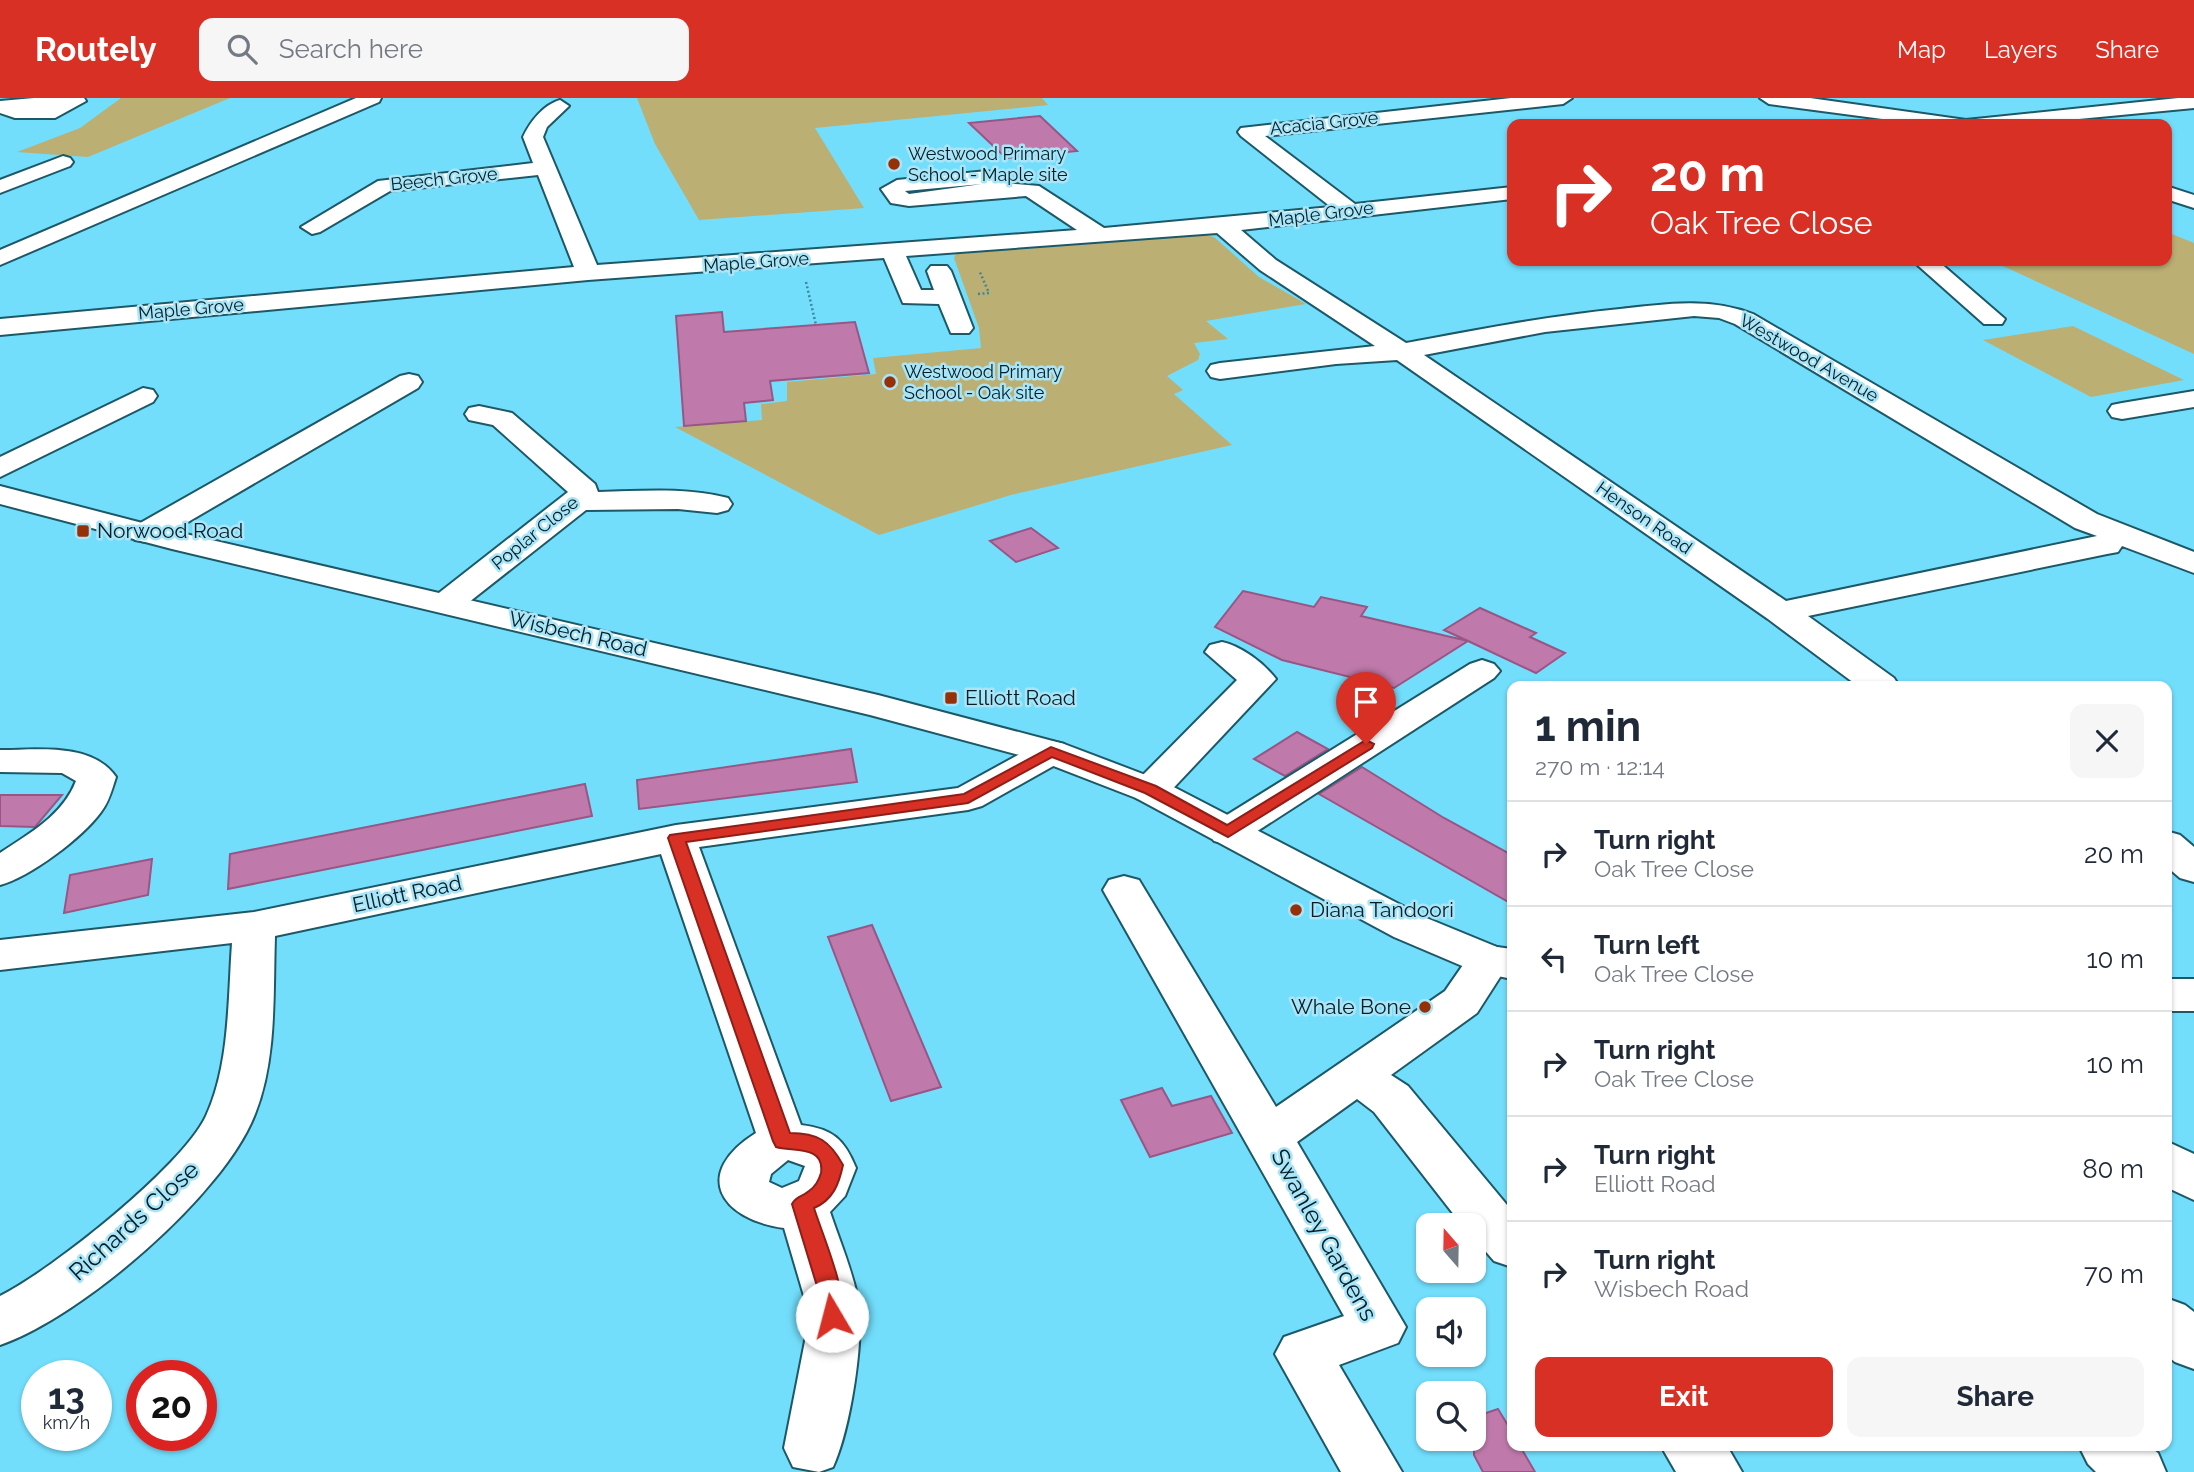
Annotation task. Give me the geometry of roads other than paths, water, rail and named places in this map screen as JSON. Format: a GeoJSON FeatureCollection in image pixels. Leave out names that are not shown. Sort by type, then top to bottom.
{"type":"FeatureCollection","features":[{"type":"Feature","properties":{"kind":"street"},"geometry":{"type":"LineString","coordinates":[[0,258],[372,98]]}},
{"type":"Feature","properties":{"kind":"street","name":"Acacia Grove"},"geometry":{"type":"LineString","coordinates":[[1350,211],[1248,135],[1251,131],[1563,98]]}},
{"type":"Feature","properties":{"kind":"street"},"geometry":{"type":"LineString","coordinates":[[1769,98],[1923,119]]}},
{"type":"Feature","properties":{"kind":"street"},"geometry":{"type":"LineString","coordinates":[[1522,102],[1553,119]]}},
{"type":"Feature","properties":{"kind":"street"},"geometry":{"type":"LineString","coordinates":[[2023,119],[2194,102]]}},
{"type":"Feature","properties":{"kind":"street"},"geometry":{"type":"LineString","coordinates":[[560,106],[539,124],[533,138],[588,274]]}},
{"type":"Feature","properties":{"kind":"street"},"geometry":{"type":"LineString","coordinates":[[0,107],[20,107]]}},
{"type":"Feature","properties":{"kind":"street"},"geometry":{"type":"LineString","coordinates":[[0,187],[63,162]]}},
{"type":"Feature","properties":{"kind":"street","name":"Beech Grove"},"geometry":{"type":"LineString","coordinates":[[312,227],[385,185],[546,168]]}},
{"type":"Feature","properties":{"kind":"street"},"geometry":{"type":"LineString","coordinates":[[999,190],[1032,190],[1101,236]]}},
{"type":"Feature","properties":{"kind":"street","name":"Maple Grove"},"geometry":{"type":"LineString","coordinates":[[0,327],[588,274],[1222,226],[1507,194]]}},
{"type":"Feature","properties":{"kind":"street"},"geometry":{"type":"LineString","coordinates":[[2172,194],[2194,202]]}},
{"type":"Feature","properties":{"kind":"street"},"geometry":{"type":"LineString","coordinates":[[2172,211],[2194,210]]}},
{"type":"Feature","properties":{"kind":"street","name":"Henson Road"},"geometry":{"type":"LineString","coordinates":[[1222,226],[1268,265],[1402,352],[1780,612],[1874,681]]}},
{"type":"Feature","properties":{"kind":"street"},"geometry":{"type":"LineString","coordinates":[[933,249],[947,297],[960,328]]}},
{"type":"Feature","properties":{"kind":"street"},"geometry":{"type":"LineString","coordinates":[[893,252],[912,298],[947,297]]}},
{"type":"Feature","properties":{"kind":"street"},"geometry":{"type":"LineString","coordinates":[[1930,266],[1993,319]]}},
{"type":"Feature","properties":{"kind":"street","name":"Westwood Avenue"},"geometry":{"type":"LineString","coordinates":[[1220,371],[1336,356],[1402,352],[1545,324],[1694,309],[1723,311],[1744,319],[2086,521],[2194,563]]}},
{"type":"Feature","properties":{"kind":"street"},"geometry":{"type":"LineString","coordinates":[[146,534],[409,382]]}},
{"type":"Feature","properties":{"kind":"street"},"geometry":{"type":"LineString","coordinates":[[0,468],[144,396]]}},
{"type":"Feature","properties":{"kind":"street"},"geometry":{"type":"LineString","coordinates":[[2122,411],[2194,399]]}},
{"type":"Feature","properties":{"kind":"street","name":"Poplar Close"},"geometry":{"type":"LineString","coordinates":[[447,603],[579,501],[584,490],[502,419],[479,414]]}},
{"type":"Feature","properties":{"kind":"street","name":"Wisbech Road"},"geometry":{"type":"LineString","coordinates":[[0,495],[146,534],[878,706],[1051,752],[1150,790],[1409,927],[1500,962]]}},
{"type":"Feature","properties":{"kind":"street"},"geometry":{"type":"LineString","coordinates":[[579,501],[678,500],[717,504]]}},
{"type":"Feature","properties":{"kind":"street"},"geometry":{"type":"LineString","coordinates":[[1780,612],[2107,545],[2116,533]]}},
{"type":"Feature","properties":{"kind":"street"},"geometry":{"type":"LineString","coordinates":[[1150,790],[1258,679],[1222,652]]}},
{"type":"Feature","properties":{"kind":"street"},"geometry":{"type":"LineString","coordinates":[[1228,832],[1482,671]]}},
{"type":"Feature","properties":{"kind":"street","name":"Elliott Road"},"geometry":{"type":"LineString","coordinates":[[0,956],[254,926],[676,838],[968,798],[1051,752]]}},
{"type":"Feature","properties":{"kind":"street"},"geometry":{"type":"LineString","coordinates":[[0,761],[69,762],[97,777],[86,806],[55,834],[0,872]]}},
{"type":"Feature","properties":{"kind":"street"},"geometry":{"type":"LineString","coordinates":[[676,838],[783,1141],[805,1141],[823,1150],[832,1165],[829,1183],[816,1198],[802,1204],[831,1296],[832,1336],[813,1448]]}},
{"type":"Feature","properties":{"kind":"street"},"geometry":{"type":"LineString","coordinates":[[2172,849],[2194,869]]}},
{"type":"Feature","properties":{"kind":"street","name":"Swanley Gardens"},"geometry":{"type":"LineString","coordinates":[[1124,890],[1379,1327],[1303,1354],[1373,1472]]}},
{"type":"Feature","properties":{"kind":"street","name":"Richards Close"},"geometry":{"type":"LineString","coordinates":[[0,1322],[76,1276],[192,1174],[230,1119],[246,1066],[254,926]]}},
{"type":"Feature","properties":{"kind":"street","name":"Swanley Gardens"},"geometry":{"type":"LineString","coordinates":[[1269,1137],[1461,1002],[1500,962]]}},
{"type":"Feature","properties":{"kind":"street"},"geometry":{"type":"LineString","coordinates":[[2172,995],[2194,995]]}},
{"type":"Feature","properties":{"kind":"street"},"geometry":{"type":"LineString","coordinates":[[1356,1074],[1391,1099],[1468,1197],[1507,1240]]}},
{"type":"Feature","properties":{"kind":"street"},"geometry":{"type":"LineString","coordinates":[[2172,1164],[2194,1180]]}},
{"type":"Feature","properties":{"kind":"street"},"geometry":{"type":"LineString","coordinates":[[2172,1326],[2194,1345]]}},
{"type":"Feature","properties":{"kind":"street"},"geometry":{"type":"LineString","coordinates":[[1694,1451],[1713,1472]]}},
{"type":"Feature","properties":{"kind":"street"},"geometry":{"type":"LineString","coordinates":[[2114,1451],[2137,1472]]}},
{"type":"Feature","properties":{"kind":"place","name":"Westwood Primary School - Maple site"},"geometry":{"type":"Point","coordinates":[894,164]}},
{"type":"Feature","properties":{"kind":"place","name":"Westwood Primary School - Oak site"},"geometry":{"type":"Point","coordinates":[890,382]}},
{"type":"Feature","properties":{"kind":"place","name":"Norwood Road"},"geometry":{"type":"Point","coordinates":[83,531]}},
{"type":"Feature","properties":{"kind":"place","name":"Elliott Road"},"geometry":{"type":"Point","coordinates":[951,698]}},
{"type":"Feature","properties":{"kind":"place","name":"Diana Tandoori"},"geometry":{"type":"Point","coordinates":[1296,910]}},
{"type":"Feature","properties":{"kind":"place","name":"Whale Bone"},"geometry":{"type":"Point","coordinates":[1425,1007]}}]}
